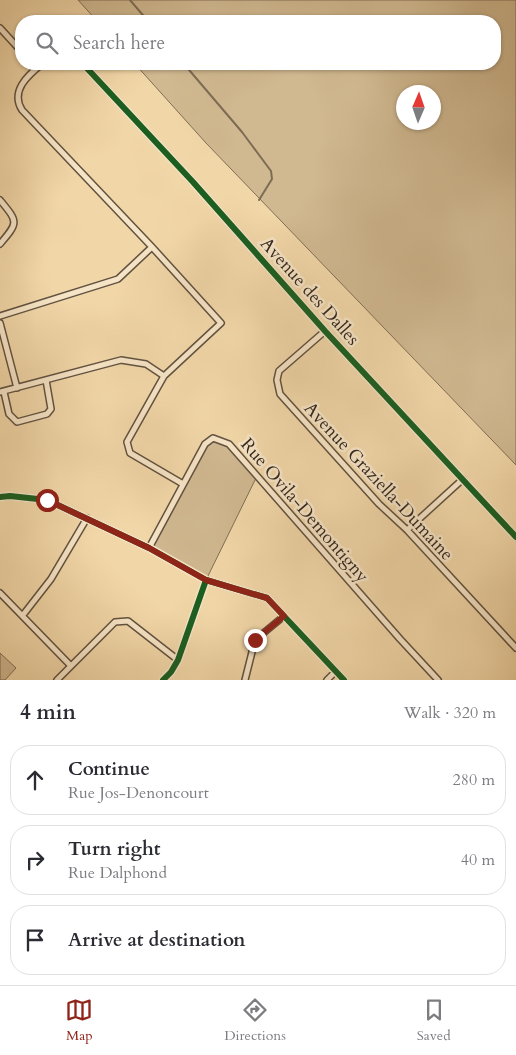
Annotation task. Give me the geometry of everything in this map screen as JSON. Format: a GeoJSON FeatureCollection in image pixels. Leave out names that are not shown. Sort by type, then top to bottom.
{"type":"FeatureCollection","features":[{"type":"Feature","properties":{"kind":"street"},"geometry":{"type":"LineString","coordinates":[[0,28],[15,44]]}},
{"type":"Feature","properties":{"kind":"street"},"geometry":{"type":"LineString","coordinates":[[31,70],[18,89],[17,103],[22,110],[152,246],[221,323],[164,376],[127,442],[130,453],[184,484]]}},
{"type":"Feature","properties":{"kind":"street","name":"Avenue des Dalles"},"geometry":{"type":"LineString","coordinates":[[89,70],[194,182],[325,331],[516,537]]}},
{"type":"Feature","properties":{"kind":"street"},"geometry":{"type":"LineString","coordinates":[[0,200],[14,216],[14,224],[12,230],[0,244]]}},
{"type":"Feature","properties":{"kind":"street"},"geometry":{"type":"LineString","coordinates":[[0,316],[118,279],[152,246]]}},
{"type":"Feature","properties":{"kind":"street"},"geometry":{"type":"LineString","coordinates":[[0,324],[17,388]]}},
{"type":"Feature","properties":{"kind":"street","name":"Avenue Graziella-Dumaine"},"geometry":{"type":"LineString","coordinates":[[325,331],[279,371],[277,380],[280,394],[380,504],[407,530],[516,648]]}},
{"type":"Feature","properties":{"kind":"street"},"geometry":{"type":"LineString","coordinates":[[46,380],[51,409],[46,414],[17,422],[9,414],[2,392],[46,380],[122,360],[146,364],[164,376]]}},
{"type":"Feature","properties":{"kind":"street","name":"Rue Ovila-Demontigny"},"geometry":{"type":"LineString","coordinates":[[149,548],[205,444],[213,438],[228,444],[438,680]]}},
{"type":"Feature","properties":{"kind":"street"},"geometry":{"type":"LineString","coordinates":[[407,530],[463,479]]}},
{"type":"Feature","properties":{"kind":"street"},"geometry":{"type":"LineString","coordinates":[[0,497],[10,496],[47,500],[149,548],[206,580],[267,598],[344,680]]}},
{"type":"Feature","properties":{"kind":"street"},"geometry":{"type":"LineString","coordinates":[[23,615],[51,579],[87,518]]}},
{"type":"Feature","properties":{"kind":"street"},"geometry":{"type":"LineString","coordinates":[[163,680],[171,672],[178,660],[206,580]]}},
{"type":"Feature","properties":{"kind":"street"},"geometry":{"type":"LineString","coordinates":[[0,592],[71,666]]}},
{"type":"Feature","properties":{"kind":"street"},"geometry":{"type":"LineString","coordinates":[[245,680],[255,640],[284,616]]}},
{"type":"Feature","properties":{"kind":"street"},"geometry":{"type":"LineString","coordinates":[[57,680],[115,622],[128,621],[178,660]]}},
{"type":"Feature","properties":{"kind":"street"},"geometry":{"type":"LineString","coordinates":[[327,680],[336,672]]}},
{"type":"Feature","properties":{"kind":"shaded area"},"geometry":{"type":"Polygon","coordinates":[[[78,0],[516,0],[516,465],[206,143],[140,70],[501,70],[501,15],[92,15],[78,0]]]}},
{"type":"Feature","properties":{"kind":"shaded area"},"geometry":{"type":"Polygon","coordinates":[[[213,438],[229,444],[257,476],[206,580],[149,548],[205,444],[213,438]]]}},
{"type":"Feature","properties":{"kind":"shaded area"},"geometry":{"type":"Polygon","coordinates":[[[0,653],[16,668],[5,680],[0,680],[0,653]]]}},
{"type":"Feature","properties":{"kind":"waterway"},"geometry":{"type":"LineString","coordinates":[[130,0],[143,15]]}},
{"type":"Feature","properties":{"kind":"waterway"},"geometry":{"type":"LineString","coordinates":[[189,70],[242,132],[271,171],[272,179],[259,200]]}},
{"type":"Feature","properties":{"kind":"cycle path"},"geometry":{"type":"LineString","coordinates":[[89,70],[193,182],[325,331],[516,537]]}},
{"type":"Feature","properties":{"kind":"cycle path"},"geometry":{"type":"LineString","coordinates":[[0,497],[10,496],[47,500],[149,548],[206,580],[267,598],[344,680]]}},
{"type":"Feature","properties":{"kind":"cycle path"},"geometry":{"type":"LineString","coordinates":[[163,680],[171,672],[178,660],[206,580]]}},
{"type":"Feature","properties":{"kind":"route"},"geometry":{"type":"LineString","coordinates":[[47,500],[149,548],[206,580],[267,598],[284,616],[255,640]]}}]}
